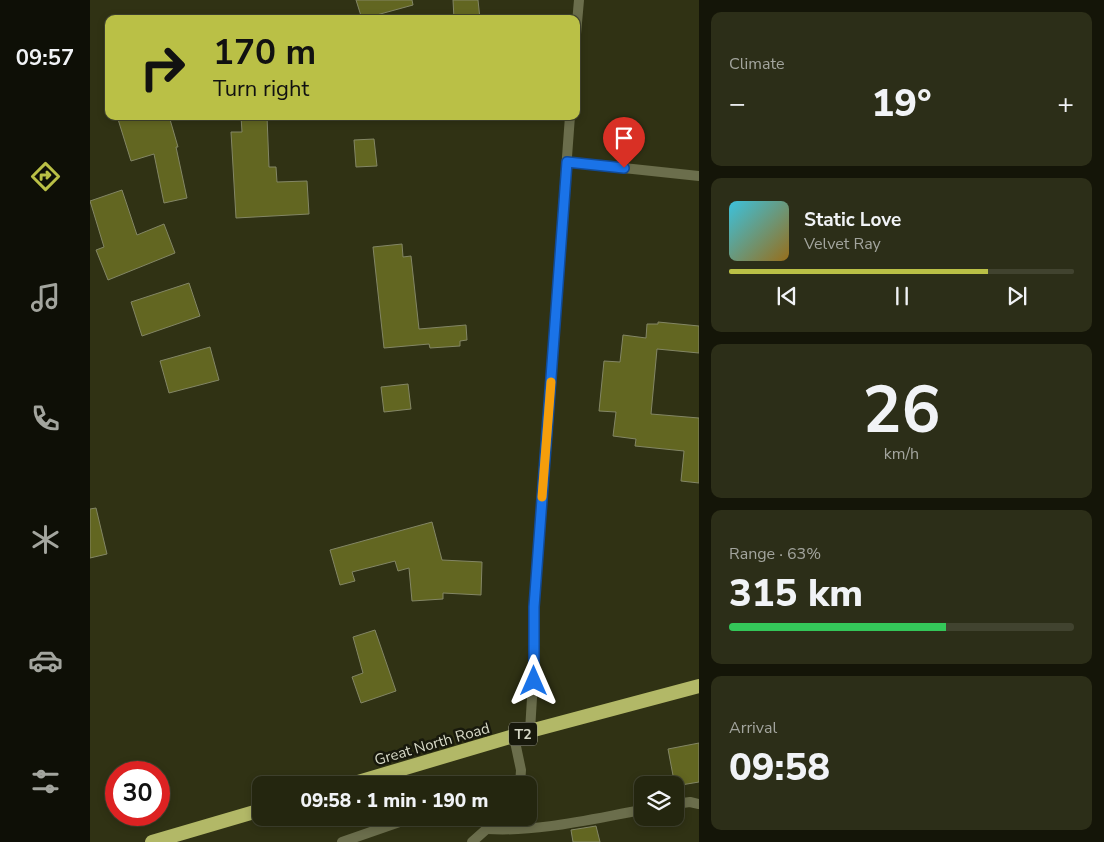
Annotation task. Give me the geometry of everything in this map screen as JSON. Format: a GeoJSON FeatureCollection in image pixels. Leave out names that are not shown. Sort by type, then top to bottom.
{"type":"FeatureCollection","features":[{"type":"Feature","properties":{"kind":"highway","name":"Great North Road"},"geometry":{"type":"LineString","coordinates":[[379,776],[530,731],[699,686]]}},
{"type":"Feature","properties":{"kind":"highway"},"geometry":{"type":"LineString","coordinates":[[152,842],[252,813]]}},
{"type":"Feature","properties":{"kind":"street"},"geometry":{"type":"LineString","coordinates":[[578,15],[579,0]]}},
{"type":"Feature","properties":{"kind":"street"},"geometry":{"type":"LineString","coordinates":[[530,731],[534,681],[534,607],[570,120]]}},
{"type":"Feature","properties":{"kind":"street"},"geometry":{"type":"LineString","coordinates":[[567,162],[699,176]]}},
{"type":"Feature","properties":{"kind":"street"},"geometry":{"type":"LineString","coordinates":[[514,737],[521,776]]}},
{"type":"Feature","properties":{"kind":"street"},"geometry":{"type":"LineString","coordinates":[[684,803],[699,804]]}},
{"type":"Feature","properties":{"kind":"street"},"geometry":{"type":"LineString","coordinates":[[487,829],[542,828],[634,811]]}},
{"type":"Feature","properties":{"kind":"street"},"geometry":{"type":"LineString","coordinates":[[342,842],[388,826]]}},
{"type":"Feature","properties":{"kind":"street"},"geometry":{"type":"LineString","coordinates":[[472,842],[490,826]]}},
{"type":"Feature","properties":{"kind":"building"},"geometry":{"type":"Polygon","coordinates":[[[356,0],[412,0],[413,5],[377,15],[361,15],[356,0]]]}},
{"type":"Feature","properties":{"kind":"building"},"geometry":{"type":"Polygon","coordinates":[[[453,0],[478,0],[480,15],[454,15],[453,0]]]}},
{"type":"Feature","properties":{"kind":"building"},"geometry":{"type":"Polygon","coordinates":[[[118,120],[170,120],[178,147],[176,147],[187,198],[164,203],[154,154],[131,161],[118,120]]]}},
{"type":"Feature","properties":{"kind":"building"},"geometry":{"type":"Polygon","coordinates":[[[241,120],[267,120],[269,167],[276,167],[277,182],[307,181],[309,214],[236,218],[231,132],[242,132],[241,120]]]}},
{"type":"Feature","properties":{"kind":"building"},"geometry":{"type":"Polygon","coordinates":[[[374,139],[377,166],[356,167],[354,140],[374,139]]]}},
{"type":"Feature","properties":{"kind":"building"},"geometry":{"type":"Polygon","coordinates":[[[122,190],[137,235],[164,224],[175,253],[108,280],[96,250],[104,247],[90,201],[122,190]]]}},
{"type":"Feature","properties":{"kind":"building"},"geometry":{"type":"Polygon","coordinates":[[[402,244],[403,257],[411,256],[419,329],[466,325],[467,340],[460,341],[460,346],[430,348],[429,344],[384,348],[373,247],[402,244]]]}},
{"type":"Feature","properties":{"kind":"building"},"geometry":{"type":"Polygon","coordinates":[[[189,283],[200,316],[142,336],[131,302],[189,283]]]}},
{"type":"Feature","properties":{"kind":"building"},"geometry":{"type":"Polygon","coordinates":[[[658,322],[699,326],[699,353],[657,349],[651,414],[699,418],[699,483],[681,481],[684,451],[635,446],[636,439],[613,436],[616,412],[599,411],[604,361],[620,362],[623,335],[646,338],[647,324],[658,324],[658,322]]]}},
{"type":"Feature","properties":{"kind":"building"},"geometry":{"type":"Polygon","coordinates":[[[210,347],[219,380],[169,393],[160,361],[210,347]]]}},
{"type":"Feature","properties":{"kind":"building"},"geometry":{"type":"Polygon","coordinates":[[[408,384],[411,409],[384,412],[381,387],[408,384]]]}},
{"type":"Feature","properties":{"kind":"building"},"geometry":{"type":"Polygon","coordinates":[[[96,508],[107,554],[90,558],[90,509],[96,508]]]}},
{"type":"Feature","properties":{"kind":"building"},"geometry":{"type":"Polygon","coordinates":[[[432,522],[442,560],[482,562],[481,595],[443,593],[443,599],[412,601],[409,568],[398,571],[395,561],[352,572],[355,581],[340,585],[330,550],[432,522]]]}},
{"type":"Feature","properties":{"kind":"building"},"geometry":{"type":"Polygon","coordinates":[[[375,630],[396,691],[361,703],[352,677],[363,673],[353,637],[375,630]]]}},
{"type":"Feature","properties":{"kind":"building"},"geometry":{"type":"Polygon","coordinates":[[[699,743],[699,782],[684,784],[684,776],[673,776],[668,749],[699,743]]]}},
{"type":"Feature","properties":{"kind":"building"},"geometry":{"type":"Polygon","coordinates":[[[596,826],[600,842],[573,842],[571,830],[596,826]]]}},
{"type":"Feature","properties":{"kind":"slow traffic"},"geometry":{"type":"LineString","coordinates":[[542,497],[551,382]]}},
{"type":"Feature","properties":{"kind":"route"},"geometry":{"type":"LineString","coordinates":[[534,681],[534,607],[567,162],[624,168]]}}]}
